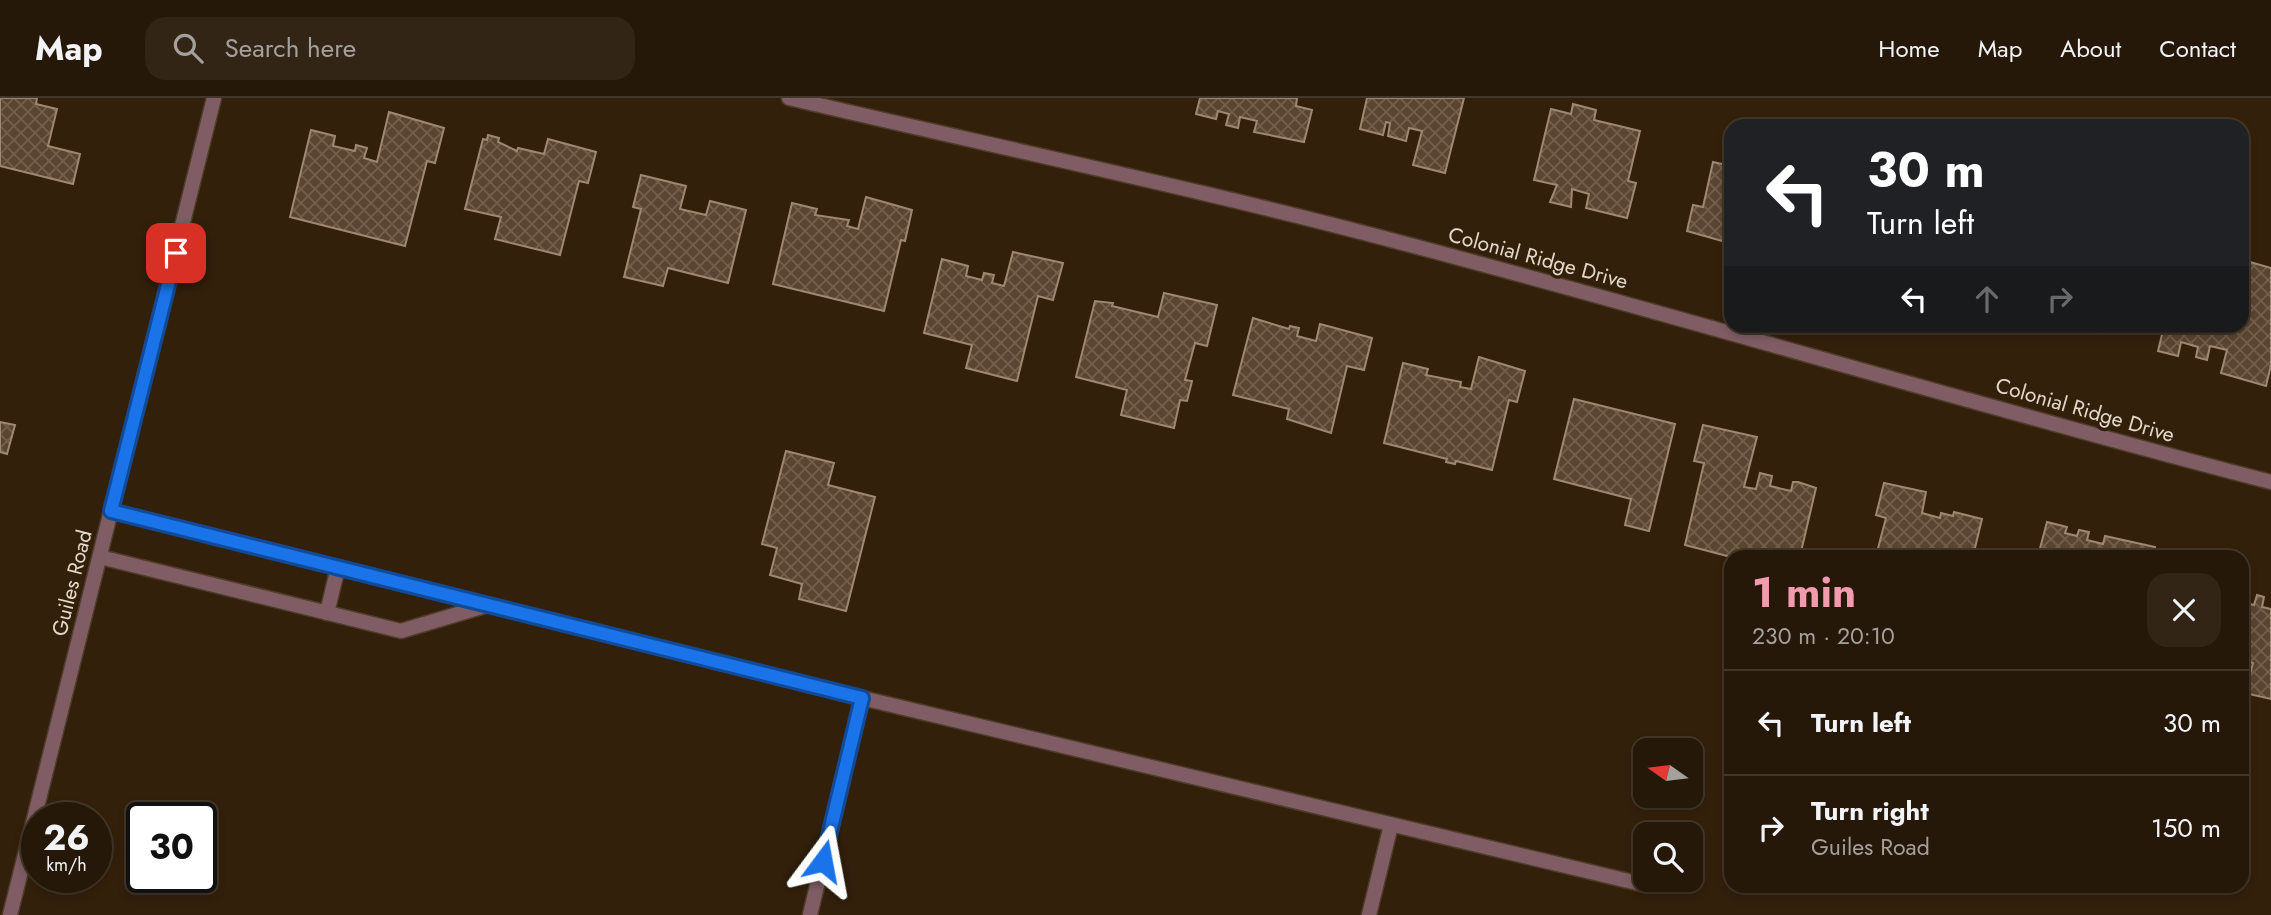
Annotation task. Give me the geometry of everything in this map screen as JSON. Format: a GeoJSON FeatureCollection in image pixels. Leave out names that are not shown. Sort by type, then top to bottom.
{"type":"FeatureCollection","features":[{"type":"Feature","properties":{"kind":"street","name":"Guiles Road"},"geometry":{"type":"LineString","coordinates":[[10,915],[214,98]]}},
{"type":"Feature","properties":{"kind":"street","name":"Colonial Ridge Drive"},"geometry":{"type":"LineString","coordinates":[[789,98],[1406,243],[1724,330]]}},
{"type":"Feature","properties":{"kind":"street","name":"Colonial Ridge Drive"},"geometry":{"type":"LineString","coordinates":[[1734,333],[2133,447],[2271,482]]}},
{"type":"Feature","properties":{"kind":"street"},"geometry":{"type":"LineString","coordinates":[[111,511],[862,698],[1633,882]]}},
{"type":"Feature","properties":{"kind":"street"},"geometry":{"type":"LineString","coordinates":[[100,557],[401,631],[489,605]]}},
{"type":"Feature","properties":{"kind":"street"},"geometry":{"type":"LineString","coordinates":[[327,613],[338,567]]}},
{"type":"Feature","properties":{"kind":"street"},"geometry":{"type":"LineString","coordinates":[[810,915],[862,698]]}},
{"type":"Feature","properties":{"kind":"street"},"geometry":{"type":"LineString","coordinates":[[1369,915],[1391,825]]}},
{"type":"Feature","properties":{"kind":"building"},"geometry":{"type":"Polygon","coordinates":[[[0,98],[37,98],[36,104],[57,109],[48,146],[80,154],[73,184],[0,166],[0,98]]]}},
{"type":"Feature","properties":{"kind":"building"},"geometry":{"type":"Polygon","coordinates":[[[1200,98],[1297,98],[1296,106],[1312,110],[1304,142],[1254,132],[1257,121],[1240,117],[1238,128],[1226,125],[1229,114],[1218,111],[1216,119],[1196,114],[1200,98]]]}},
{"type":"Feature","properties":{"kind":"building"},"geometry":{"type":"Polygon","coordinates":[[[1367,98],[1464,98],[1445,173],[1413,165],[1422,131],[1409,128],[1406,141],[1388,136],[1390,123],[1386,122],[1383,135],[1360,129],[1367,98]]]}},
{"type":"Feature","properties":{"kind":"building"},"geometry":{"type":"Polygon","coordinates":[[[1573,104],[1596,110],[1594,120],[1640,131],[1628,181],[1636,183],[1627,218],[1586,208],[1589,194],[1572,189],[1571,207],[1550,202],[1557,185],[1534,180],[1551,109],[1571,114],[1573,104]]]}},
{"type":"Feature","properties":{"kind":"building"},"geometry":{"type":"Polygon","coordinates":[[[389,112],[444,128],[435,163],[427,161],[405,246],[290,217],[311,130],[335,136],[333,146],[355,151],[356,145],[367,148],[364,158],[377,162],[389,112]]]}},
{"type":"Feature","properties":{"kind":"building"},"geometry":{"type":"Polygon","coordinates":[[[488,135],[499,138],[498,142],[517,151],[518,148],[544,154],[548,139],[596,152],[588,183],[579,181],[560,255],[495,239],[501,217],[465,209],[483,139],[487,140],[488,135]]]}},
{"type":"Feature","properties":{"kind":"building"},"geometry":{"type":"Polygon","coordinates":[[[1713,162],[1724,164],[1724,242],[1687,231],[1693,205],[1703,207],[1713,162]]]}},
{"type":"Feature","properties":{"kind":"building"},"geometry":{"type":"Polygon","coordinates":[[[641,175],[686,186],[680,209],[706,215],[710,201],[746,210],[728,283],[668,268],[663,286],[624,277],[641,209],[633,207],[641,175]]]}},
{"type":"Feature","properties":{"kind":"building"},"geometry":{"type":"Polygon","coordinates":[[[866,197],[912,210],[905,241],[901,240],[884,311],[773,284],[792,203],[817,209],[815,215],[849,220],[847,226],[858,229],[866,197]]]}},
{"type":"Feature","properties":{"kind":"building"},"geometry":{"type":"Polygon","coordinates":[[[1013,252],[1063,263],[1053,300],[1038,296],[1017,381],[966,368],[972,345],[924,333],[942,259],[968,266],[966,276],[982,280],[984,273],[994,275],[992,283],[1004,286],[1013,252]]]}},
{"type":"Feature","properties":{"kind":"building"},"geometry":{"type":"Polygon","coordinates":[[[2250,262],[2271,268],[2271,365],[2266,386],[2221,373],[2227,350],[2210,346],[2207,360],[2196,357],[2198,347],[2181,342],[2178,356],[2158,351],[2162,333],[2249,333],[2250,262]]]}},
{"type":"Feature","properties":{"kind":"building"},"geometry":{"type":"Polygon","coordinates":[[[1164,293],[1217,305],[1207,346],[1195,343],[1185,380],[1192,381],[1187,401],[1180,400],[1174,428],[1121,415],[1127,390],[1076,377],[1095,301],[1113,303],[1112,306],[1158,317],[1164,293]]]}},
{"type":"Feature","properties":{"kind":"building"},"geometry":{"type":"Polygon","coordinates":[[[1253,318],[1289,329],[1290,326],[1299,328],[1297,336],[1316,341],[1320,324],[1372,338],[1364,370],[1347,366],[1331,433],[1287,419],[1289,409],[1233,395],[1253,318]]]}},
{"type":"Feature","properties":{"kind":"building"},"geometry":{"type":"Polygon","coordinates":[[[1479,357],[1525,371],[1517,402],[1509,400],[1492,470],[1456,461],[1455,464],[1446,462],[1447,459],[1384,443],[1403,363],[1428,369],[1426,375],[1461,382],[1460,387],[1471,389],[1479,357]]]}},
{"type":"Feature","properties":{"kind":"building"},"geometry":{"type":"Polygon","coordinates":[[[1574,399],[1675,424],[1649,531],[1625,525],[1631,499],[1554,479],[1574,399]]]}},
{"type":"Feature","properties":{"kind":"building"},"geometry":{"type":"Polygon","coordinates":[[[0,422],[15,425],[7,454],[0,452],[0,422]]]}},
{"type":"Feature","properties":{"kind":"building"},"geometry":{"type":"Polygon","coordinates":[[[1703,425],[1757,437],[1744,487],[1756,489],[1760,473],[1772,476],[1770,486],[1791,491],[1793,482],[1798,482],[1816,488],[1801,550],[1724,550],[1724,555],[1685,545],[1704,463],[1694,461],[1703,425]]]}},
{"type":"Feature","properties":{"kind":"building"},"geometry":{"type":"Polygon","coordinates":[[[786,451],[834,463],[828,485],[875,497],[846,611],[799,599],[802,584],[770,575],[777,548],[762,544],[786,451]]]}},
{"type":"Feature","properties":{"kind":"building"},"geometry":{"type":"Polygon","coordinates":[[[1884,483],[1926,492],[1922,513],[1940,518],[1941,513],[1953,516],[1954,512],[1982,519],[1974,550],[1878,550],[1886,518],[1876,515],[1884,483]]]}},
{"type":"Feature","properties":{"kind":"building"},"geometry":{"type":"Polygon","coordinates":[[[2047,522],[2067,527],[2065,533],[2077,536],[2079,530],[2089,532],[2087,540],[2103,544],[2105,536],[2155,547],[2154,550],[2040,550],[2047,522]]]}},
{"type":"Feature","properties":{"kind":"building"},"geometry":{"type":"Polygon","coordinates":[[[2257,595],[2264,597],[2262,607],[2271,609],[2271,699],[2249,694],[2253,663],[2249,662],[2249,604],[2254,605],[2257,595]]]}},
{"type":"Feature","properties":{"kind":"route"},"geometry":{"type":"LineString","coordinates":[[176,253],[111,511],[862,698],[823,861]]}}]}
